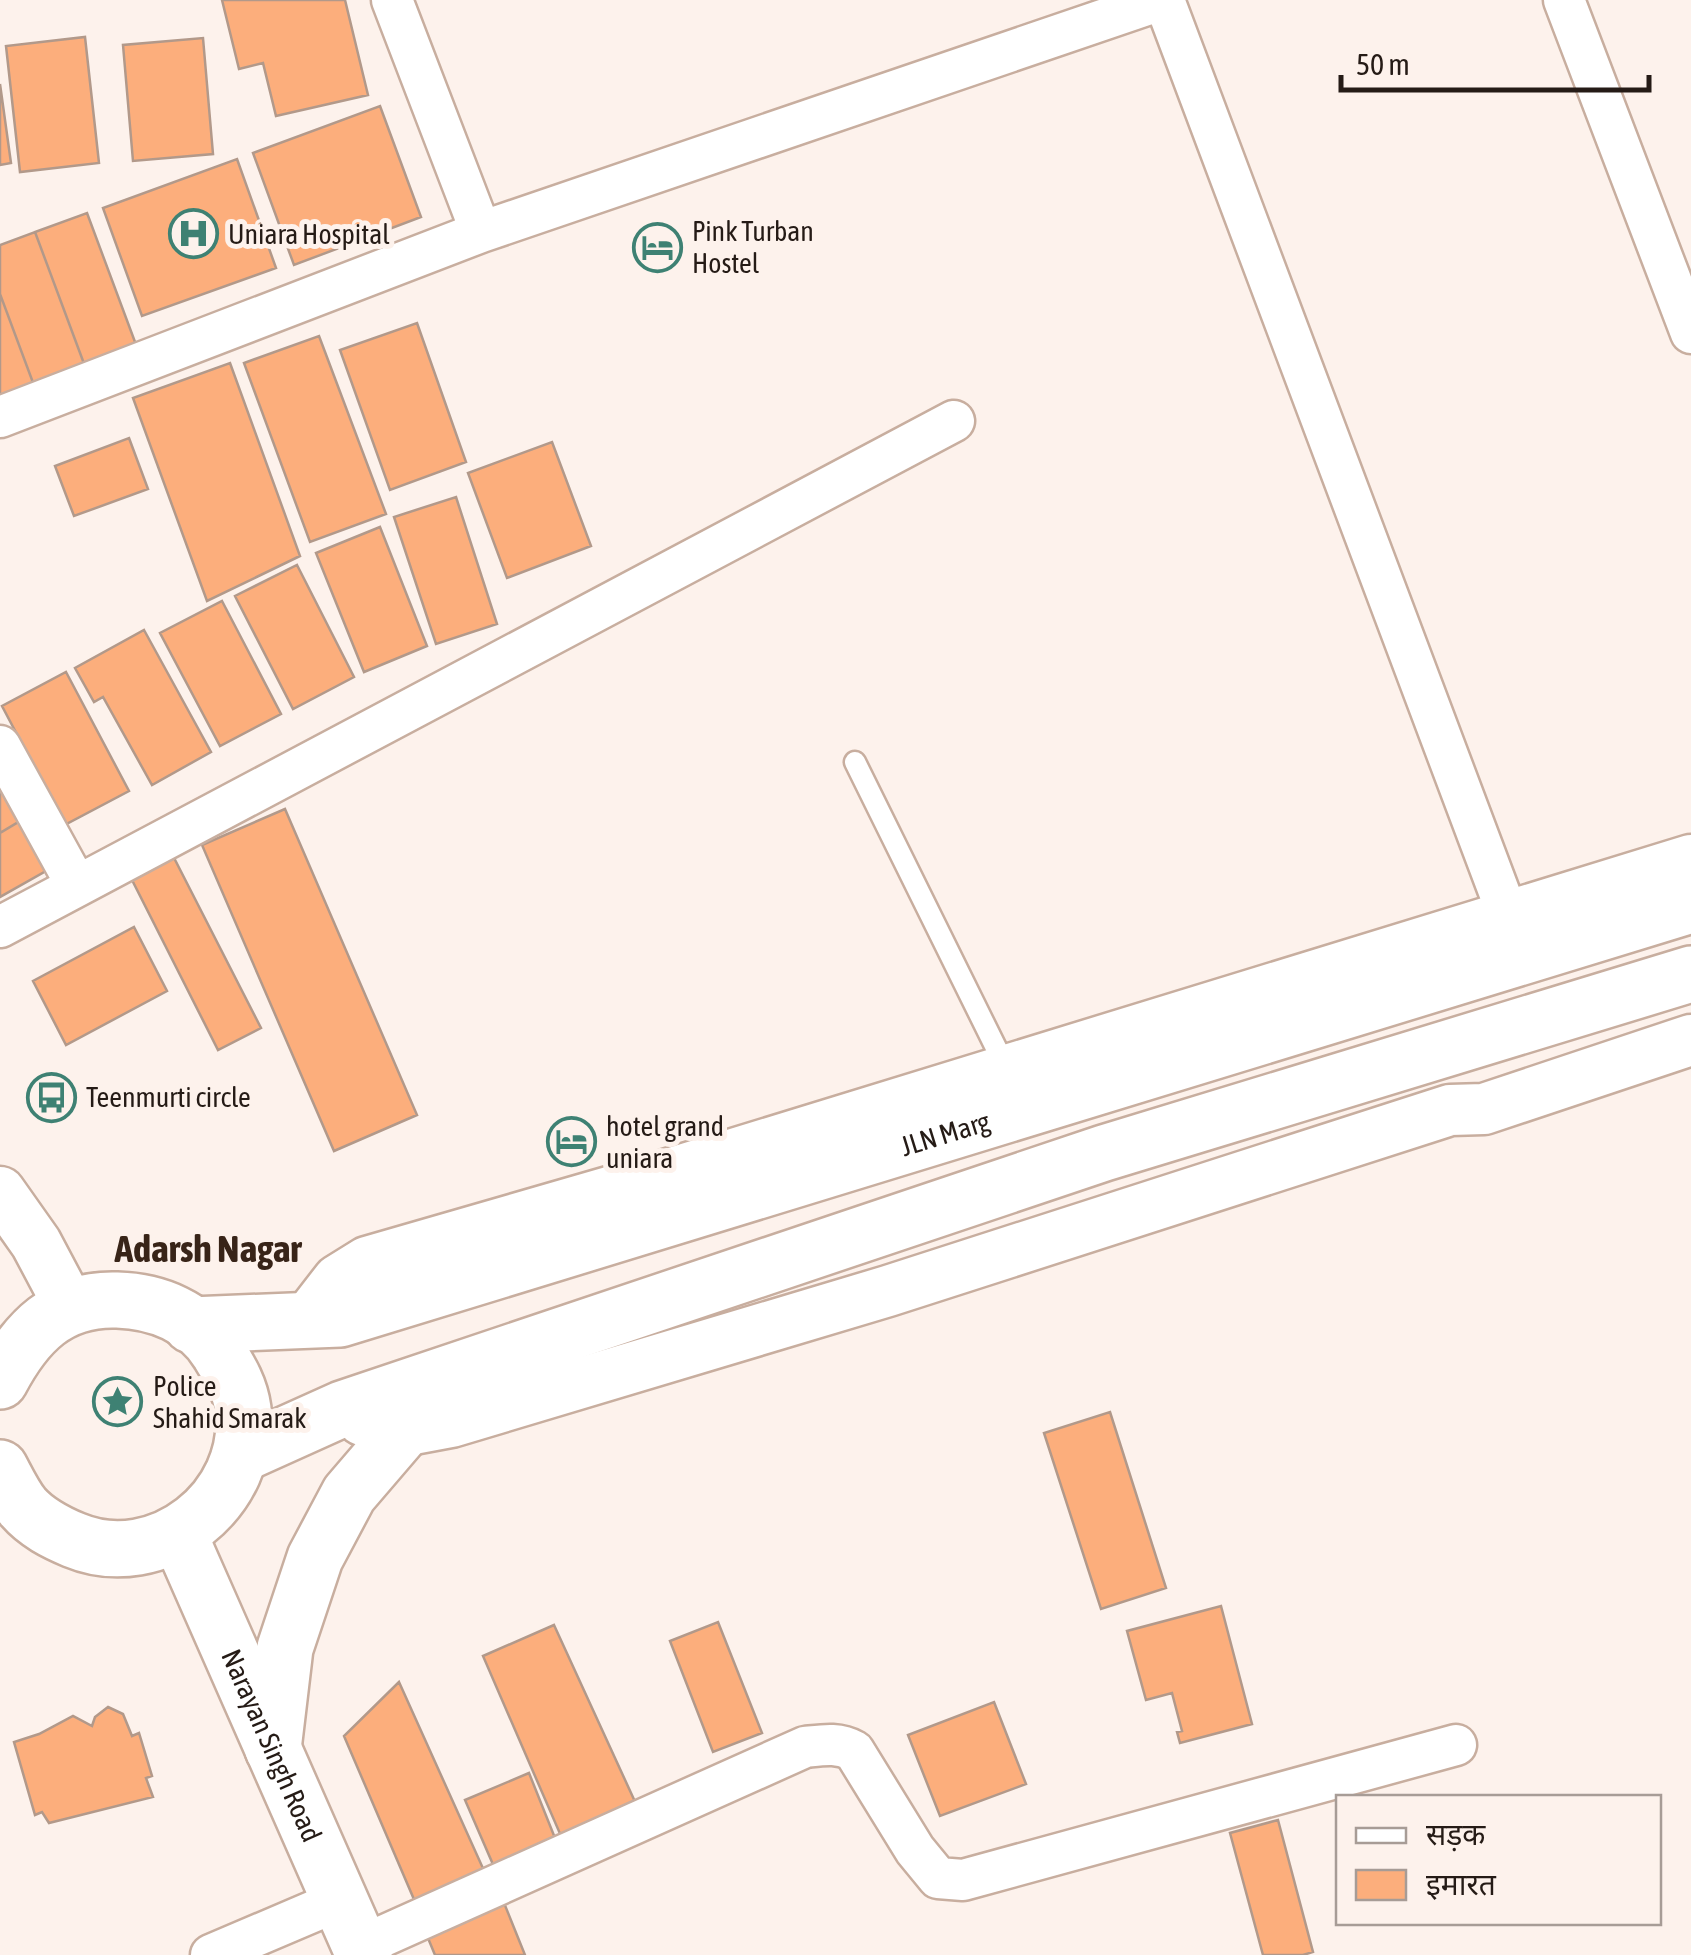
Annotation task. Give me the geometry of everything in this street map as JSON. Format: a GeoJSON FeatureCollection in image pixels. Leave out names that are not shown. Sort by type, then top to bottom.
{"type":"FeatureCollection","features":[{"type":"Feature","properties":{"kind":"main road","name":"JLN Marg"},"geometry":{"type":"LineString","coordinates":[[191,1325],[340,1319],[1016,1089],[1516,936],[1691,905]]}},
{"type":"Feature","properties":{"kind":"main road"},"geometry":{"type":"LineString","coordinates":[[240,1456],[342,1409],[1104,1153],[1691,974]]}},
{"type":"Feature","properties":{"kind":"main road"},"geometry":{"type":"LineString","coordinates":[[0,1380],[19,1345],[51,1316],[96,1299],[145,1300],[172,1310],[210,1339],[236,1380],[243,1410],[240,1456],[214,1506],[179,1535],[133,1550],[93,1548],[26,1535],[24,1508],[0,1468]]}},
{"type":"Feature","properties":{"kind":"main road"},"geometry":{"type":"LineString","coordinates":[[273,1749],[285,1648],[316,1558],[349,1494],[402,1431]]}},
{"type":"Feature","properties":{"kind":"main road","name":"Narayan Singh Road"},"geometry":{"type":"LineString","coordinates":[[179,1535],[355,1934]]}},
{"type":"Feature","properties":{"kind":"street"},"geometry":{"type":"LineString","coordinates":[[392,0],[481,232]]}},
{"type":"Feature","properties":{"kind":"street"},"geometry":{"type":"LineString","coordinates":[[0,417],[481,232],[1163,0],[1516,936],[1691,860]]}},
{"type":"Feature","properties":{"kind":"street"},"geometry":{"type":"LineString","coordinates":[[1564,0],[1691,332]]}},
{"type":"Feature","properties":{"kind":"street"},"geometry":{"type":"LineString","coordinates":[[0,927],[954,422]]}},
{"type":"Feature","properties":{"kind":"street"},"geometry":{"type":"LineString","coordinates":[[0,746],[77,886]]}},
{"type":"Feature","properties":{"kind":"street"},"geometry":{"type":"LineString","coordinates":[[342,1409],[370,1424],[402,1431],[451,1422],[888,1290],[1450,1110],[1484,1109],[1691,1040]]}},
{"type":"Feature","properties":{"kind":"street"},"geometry":{"type":"LineString","coordinates":[[0,1192],[36,1243],[70,1309]]}},
{"type":"Feature","properties":{"kind":"street"},"geometry":{"type":"LineString","coordinates":[[211,1955],[355,1934],[805,1747],[831,1744],[854,1751],[914,1850],[938,1878],[964,1880],[1456,1746]]}},
{"type":"Feature","properties":{"kind":"lane"},"geometry":{"type":"LineString","coordinates":[[855,762],[1016,1089]]}},
{"type":"Feature","properties":{"kind":"building"},"geometry":{"type":"Polygon","coordinates":[[[222,0],[345,0],[368,95],[276,116],[263,63],[239,69],[222,0]]]}},
{"type":"Feature","properties":{"kind":"building"},"geometry":{"type":"Polygon","coordinates":[[[85,37],[99,163],[20,172],[6,46],[85,37]]]}},
{"type":"Feature","properties":{"kind":"building"},"geometry":{"type":"Polygon","coordinates":[[[203,38],[213,154],[133,161],[123,45],[203,38]]]}},
{"type":"Feature","properties":{"kind":"building"},"geometry":{"type":"Polygon","coordinates":[[[0,84],[11,163],[0,165],[0,84]]]}},
{"type":"Feature","properties":{"kind":"building"},"geometry":{"type":"Polygon","coordinates":[[[380,106],[421,217],[294,265],[253,153],[380,106]]]}},
{"type":"Feature","properties":{"kind":"building"},"geometry":{"type":"Polygon","coordinates":[[[237,159],[276,268],[142,316],[103,208],[237,159]]]}},
{"type":"Feature","properties":{"kind":"building"},"geometry":{"type":"Polygon","coordinates":[[[87,213],[138,350],[86,369],[35,232],[87,213]]]}},
{"type":"Feature","properties":{"kind":"building"},"geometry":{"type":"Polygon","coordinates":[[[35,232],[86,369],[35,388],[0,294],[0,245],[35,232]]]}},
{"type":"Feature","properties":{"kind":"building"},"geometry":{"type":"Polygon","coordinates":[[[0,294],[35,388],[0,401],[0,294]]]}},
{"type":"Feature","properties":{"kind":"building"},"geometry":{"type":"Polygon","coordinates":[[[417,323],[466,462],[390,490],[340,350],[417,323]]]}},
{"type":"Feature","properties":{"kind":"building"},"geometry":{"type":"Polygon","coordinates":[[[319,336],[386,514],[310,542],[244,363],[319,336]]]}},
{"type":"Feature","properties":{"kind":"building"},"geometry":{"type":"Polygon","coordinates":[[[230,363],[300,556],[207,601],[133,398],[230,363]]]}},
{"type":"Feature","properties":{"kind":"building"},"geometry":{"type":"Polygon","coordinates":[[[129,438],[148,489],[74,516],[55,466],[129,438]]]}},
{"type":"Feature","properties":{"kind":"building"},"geometry":{"type":"Polygon","coordinates":[[[552,442],[591,546],[507,578],[468,473],[552,442]]]}},
{"type":"Feature","properties":{"kind":"building"},"geometry":{"type":"Polygon","coordinates":[[[456,497],[497,624],[436,644],[394,517],[456,497]]]}},
{"type":"Feature","properties":{"kind":"building"},"geometry":{"type":"Polygon","coordinates":[[[380,527],[427,646],[364,672],[316,553],[380,527]]]}},
{"type":"Feature","properties":{"kind":"building"},"geometry":{"type":"Polygon","coordinates":[[[297,565],[354,677],[293,709],[235,596],[297,565]]]}},
{"type":"Feature","properties":{"kind":"building"},"geometry":{"type":"Polygon","coordinates":[[[222,601],[281,714],[220,746],[160,633],[222,601]]]}},
{"type":"Feature","properties":{"kind":"building"},"geometry":{"type":"Polygon","coordinates":[[[144,630],[211,752],[152,785],[103,697],[94,702],[75,668],[144,630]]]}},
{"type":"Feature","properties":{"kind":"building"},"geometry":{"type":"Polygon","coordinates":[[[66,672],[129,791],[55,830],[50,797],[2,706],[66,672]]]}},
{"type":"Feature","properties":{"kind":"building"},"geometry":{"type":"Polygon","coordinates":[[[0,773],[25,818],[0,833],[0,773]]]}},
{"type":"Feature","properties":{"kind":"building"},"geometry":{"type":"Polygon","coordinates":[[[285,809],[417,1115],[334,1151],[202,845],[285,809]]]}},
{"type":"Feature","properties":{"kind":"building"},"geometry":{"type":"Polygon","coordinates":[[[25,818],[53,867],[0,897],[0,833],[25,818]]]}},
{"type":"Feature","properties":{"kind":"building"},"geometry":{"type":"Polygon","coordinates":[[[170,850],[261,1028],[218,1050],[128,872],[170,850]]]}},
{"type":"Feature","properties":{"kind":"building"},"geometry":{"type":"Polygon","coordinates":[[[134,927],[167,991],[66,1045],[33,981],[134,927]]]}},
{"type":"Feature","properties":{"kind":"building"},"geometry":{"type":"Polygon","coordinates":[[[1110,1412],[1166,1588],[1101,1609],[1044,1433],[1110,1412]]]}},
{"type":"Feature","properties":{"kind":"building"},"geometry":{"type":"Polygon","coordinates":[[[1221,1606],[1252,1724],[1180,1743],[1177,1732],[1182,1731],[1172,1693],[1146,1700],[1127,1631],[1221,1606]]]}},
{"type":"Feature","properties":{"kind":"building"},"geometry":{"type":"Polygon","coordinates":[[[718,1622],[762,1733],[713,1752],[670,1641],[718,1622]]]}},
{"type":"Feature","properties":{"kind":"building"},"geometry":{"type":"Polygon","coordinates":[[[554,1625],[637,1806],[561,1836],[483,1656],[554,1625]]]}},
{"type":"Feature","properties":{"kind":"building"},"geometry":{"type":"Polygon","coordinates":[[[399,1682],[486,1875],[416,1904],[344,1736],[399,1682]]]}},
{"type":"Feature","properties":{"kind":"building"},"geometry":{"type":"Polygon","coordinates":[[[994,1702],[1026,1784],[940,1816],[908,1735],[994,1702]]]}},
{"type":"Feature","properties":{"kind":"building"},"geometry":{"type":"Polygon","coordinates":[[[108,1707],[123,1714],[132,1736],[139,1733],[152,1776],[146,1778],[153,1797],[49,1823],[42,1812],[35,1815],[14,1742],[73,1716],[92,1726],[95,1717],[108,1707]]]}},
{"type":"Feature","properties":{"kind":"building"},"geometry":{"type":"Polygon","coordinates":[[[529,1773],[557,1843],[495,1869],[465,1800],[529,1773]]]}},
{"type":"Feature","properties":{"kind":"building"},"geometry":{"type":"Polygon","coordinates":[[[1278,1820],[1313,1952],[1303,1955],[1263,1955],[1230,1833],[1278,1820]]]}},
{"type":"Feature","properties":{"kind":"building"},"geometry":{"type":"Polygon","coordinates":[[[496,1883],[525,1955],[435,1955],[418,1914],[496,1883]]]}},
{"type":"Feature","properties":{"kind":"place","name":"Uniara Hospital"},"geometry":{"type":"Point","coordinates":[193,234]}},
{"type":"Feature","properties":{"kind":"place","name":"Pink Turban Hostel"},"geometry":{"type":"Point","coordinates":[657,247]}},
{"type":"Feature","properties":{"kind":"place","name":"Teenmurti circle"},"geometry":{"type":"Point","coordinates":[51,1097]}},
{"type":"Feature","properties":{"kind":"place","name":"hotel grand uniara"},"geometry":{"type":"Point","coordinates":[571,1142]}},
{"type":"Feature","properties":{"kind":"place","name":"Police Shahid Smarak"},"geometry":{"type":"Point","coordinates":[118,1402]}},
{"type":"Feature","properties":{"kind":"district","name":"Adarsh Nagar"},"geometry":{"type":"Point","coordinates":[208,1249]}}]}
